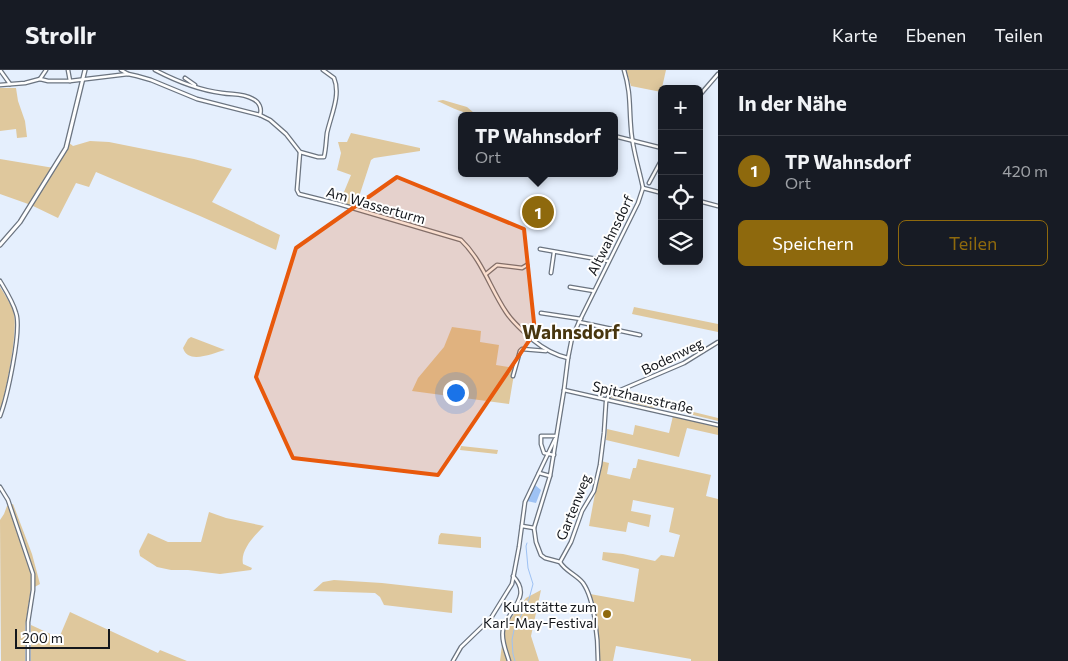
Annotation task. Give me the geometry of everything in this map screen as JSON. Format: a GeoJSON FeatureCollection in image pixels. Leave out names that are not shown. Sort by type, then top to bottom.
{"type":"FeatureCollection","features":[{"type":"Feature","properties":{"kind":"street"},"geometry":{"type":"LineString","coordinates":[[0,70],[10,84]]}},
{"type":"Feature","properties":{"kind":"street"},"geometry":{"type":"LineString","coordinates":[[40,79],[46,70]]}},
{"type":"Feature","properties":{"kind":"street"},"geometry":{"type":"LineString","coordinates":[[68,70],[70,81]]}},
{"type":"Feature","properties":{"kind":"street"},"geometry":{"type":"LineString","coordinates":[[0,245],[20,222],[66,148],[85,70]]}},
{"type":"Feature","properties":{"kind":"street"},"geometry":{"type":"LineString","coordinates":[[121,70],[197,99],[260,115],[270,120],[286,134],[300,152],[324,157],[336,90],[334,78],[323,70]]}},
{"type":"Feature","properties":{"kind":"street"},"geometry":{"type":"LineString","coordinates":[[155,70],[175,81],[222,94],[239,94],[254,99],[259,103],[260,115]]}},
{"type":"Feature","properties":{"kind":"street"},"geometry":{"type":"LineString","coordinates":[[624,70],[630,94],[633,141],[644,188],[658,192]]}},
{"type":"Feature","properties":{"kind":"street"},"geometry":{"type":"LineString","coordinates":[[0,84],[40,79],[70,81],[128,74]]}},
{"type":"Feature","properties":{"kind":"street"},"geometry":{"type":"LineString","coordinates":[[703,91],[718,74]]}},
{"type":"Feature","properties":{"kind":"street"},"geometry":{"type":"LineString","coordinates":[[184,78],[196,86]]}},
{"type":"Feature","properties":{"kind":"street"},"geometry":{"type":"LineString","coordinates":[[618,137],[658,147]]}},
{"type":"Feature","properties":{"kind":"street","name":"Am Wasserturm"},"geometry":{"type":"LineString","coordinates":[[300,152],[297,190],[299,194],[461,240],[471,249],[486,274]]}},
{"type":"Feature","properties":{"kind":"street"},"geometry":{"type":"LineString","coordinates":[[649,183],[658,166]]}},
{"type":"Feature","properties":{"kind":"street","name":"Altwahnsdorf"},"geometry":{"type":"LineString","coordinates":[[534,528],[550,476],[572,338],[644,188]]}},
{"type":"Feature","properties":{"kind":"street"},"geometry":{"type":"LineString","coordinates":[[703,202],[718,206]]}},
{"type":"Feature","properties":{"kind":"street"},"geometry":{"type":"LineString","coordinates":[[540,249],[608,262]]}},
{"type":"Feature","properties":{"kind":"street"},"geometry":{"type":"LineString","coordinates":[[551,273],[554,252]]}},
{"type":"Feature","properties":{"kind":"street"},"geometry":{"type":"LineString","coordinates":[[527,265],[523,269],[496,265],[486,274],[507,313],[514,322],[548,351]]}},
{"type":"Feature","properties":{"kind":"street"},"geometry":{"type":"LineString","coordinates":[[0,281],[14,306],[18,319],[12,370],[0,416]]}},
{"type":"Feature","properties":{"kind":"street","name":"Altwahnsdorf"},"geometry":{"type":"LineString","coordinates":[[570,287],[594,291]]}},
{"type":"Feature","properties":{"kind":"street"},"geometry":{"type":"LineString","coordinates":[[541,313],[581,318]]}},
{"type":"Feature","properties":{"kind":"street"},"geometry":{"type":"LineString","coordinates":[[579,322],[640,335]]}},
{"type":"Feature","properties":{"kind":"street","name":"Bodenweg"},"geometry":{"type":"LineString","coordinates":[[607,398],[609,395],[684,363],[718,342]]}},
{"type":"Feature","properties":{"kind":"street"},"geometry":{"type":"LineString","coordinates":[[513,376],[522,349],[548,351],[568,358]]}},
{"type":"Feature","properties":{"kind":"street","name":"Spitzhausstraße"},"geometry":{"type":"LineString","coordinates":[[564,390],[607,398],[718,425]]}},
{"type":"Feature","properties":{"kind":"street","name":"Gartenweg"},"geometry":{"type":"LineString","coordinates":[[560,562],[582,511],[594,491],[604,433],[607,398]]}},
{"type":"Feature","properties":{"kind":"street"},"geometry":{"type":"LineString","coordinates":[[554,455],[544,453],[541,436],[556,436]]}},
{"type":"Feature","properties":{"kind":"street","name":"Altwahnsdorf"},"geometry":{"type":"LineString","coordinates":[[513,576],[525,502],[556,436]]}},
{"type":"Feature","properties":{"kind":"street"},"geometry":{"type":"LineString","coordinates":[[539,473],[550,476]]}},
{"type":"Feature","properties":{"kind":"street"},"geometry":{"type":"LineString","coordinates":[[0,487],[11,508],[33,574],[33,590],[28,622],[28,661]]}},
{"type":"Feature","properties":{"kind":"street"},"geometry":{"type":"LineString","coordinates":[[522,526],[534,528],[536,542],[541,555],[560,562],[562,566],[583,583],[588,594],[596,630],[598,661]]}},
{"type":"Feature","properties":{"kind":"street"},"geometry":{"type":"LineString","coordinates":[[453,661],[465,643],[491,618],[510,588],[513,576]]}},
{"type":"Feature","properties":{"kind":"street"},"geometry":{"type":"LineString","coordinates":[[509,661],[503,642],[503,627],[518,603],[521,592],[519,582],[513,576]]}},
{"type":"Feature","properties":{"kind":"highlighted area"},"geometry":{"type":"Polygon","coordinates":[[[397,177],[524,229],[535,332],[438,475],[293,458],[256,377],[296,248],[397,177]]]}},
{"type":"Feature","properties":{"kind":"shaded area"},"geometry":{"type":"Polygon","coordinates":[[[626,70],[666,70],[663,85],[658,85],[658,91],[631,86],[626,70]]]}},
{"type":"Feature","properties":{"kind":"shaded area"},"geometry":{"type":"Polygon","coordinates":[[[0,88],[16,88],[25,121],[27,137],[17,138],[16,129],[0,131],[0,88]]]}},
{"type":"Feature","properties":{"kind":"shaded area"},"geometry":{"type":"Polygon","coordinates":[[[443,100],[467,107],[473,112],[460,111],[437,101],[443,100]]]}},
{"type":"Feature","properties":{"kind":"shaded area"},"geometry":{"type":"Polygon","coordinates":[[[351,133],[420,148],[420,151],[371,160],[355,209],[339,204],[351,175],[337,170],[341,153],[338,142],[347,142],[351,133]]]}},
{"type":"Feature","properties":{"kind":"shaded area"},"geometry":{"type":"Polygon","coordinates":[[[90,141],[109,142],[194,159],[232,169],[212,202],[280,235],[276,250],[96,172],[89,187],[76,183],[58,218],[31,205],[0,194],[0,159],[54,168],[68,142],[73,146],[90,141]]]}},
{"type":"Feature","properties":{"kind":"shaded area"},"geometry":{"type":"Polygon","coordinates":[[[0,287],[12,307],[15,323],[11,362],[0,411],[0,287]]]}},
{"type":"Feature","properties":{"kind":"shaded area"},"geometry":{"type":"Polygon","coordinates":[[[634,307],[718,324],[718,332],[632,314],[634,307]]]}},
{"type":"Feature","properties":{"kind":"shaded area"},"geometry":{"type":"Polygon","coordinates":[[[452,327],[481,331],[480,342],[499,345],[496,365],[515,368],[509,404],[412,391],[418,378],[444,347],[452,327]]]}},
{"type":"Feature","properties":{"kind":"shaded area"},"geometry":{"type":"Polygon","coordinates":[[[191,337],[225,350],[208,355],[190,356],[183,348],[191,337]]]}},
{"type":"Feature","properties":{"kind":"shaded area"},"geometry":{"type":"Polygon","coordinates":[[[616,393],[718,418],[718,421],[609,397],[616,393]]]}},
{"type":"Feature","properties":{"kind":"shaded area"},"geometry":{"type":"Polygon","coordinates":[[[673,416],[718,427],[718,435],[687,428],[679,457],[606,440],[607,429],[633,435],[635,425],[669,433],[673,416]]]}},
{"type":"Feature","properties":{"kind":"shaded area"},"geometry":{"type":"Polygon","coordinates":[[[461,446],[498,450],[497,454],[460,450],[461,446]]]}},
{"type":"Feature","properties":{"kind":"shaded area"},"geometry":{"type":"Polygon","coordinates":[[[638,459],[711,475],[706,496],[718,499],[718,661],[691,661],[691,659],[616,646],[613,661],[600,661],[590,594],[634,602],[639,569],[602,560],[603,552],[655,561],[661,555],[674,557],[680,535],[669,532],[674,508],[633,500],[631,511],[651,515],[649,527],[628,522],[626,532],[589,526],[601,461],[609,463],[607,474],[630,479],[638,459]]]}},
{"type":"Feature","properties":{"kind":"shaded area"},"geometry":{"type":"Polygon","coordinates":[[[13,504],[32,554],[40,584],[31,589],[25,627],[25,661],[1,661],[0,520],[7,506],[13,504]]]}},
{"type":"Feature","properties":{"kind":"shaded area"},"geometry":{"type":"Polygon","coordinates":[[[209,512],[226,518],[264,526],[249,543],[244,553],[243,564],[252,568],[251,570],[220,574],[171,570],[157,567],[140,556],[139,551],[148,533],[168,542],[201,542],[209,512]]]}},
{"type":"Feature","properties":{"kind":"shaded area"},"geometry":{"type":"Polygon","coordinates":[[[441,533],[481,537],[481,548],[438,544],[441,533]]]}},
{"type":"Feature","properties":{"kind":"shaded area"},"geometry":{"type":"Polygon","coordinates":[[[334,580],[453,591],[452,613],[384,605],[380,597],[375,593],[313,591],[323,582],[334,580]]]}},
{"type":"Feature","properties":{"kind":"shaded area"},"geometry":{"type":"Polygon","coordinates":[[[541,590],[531,636],[539,661],[500,661],[504,628],[526,598],[541,590]]]}},
{"type":"Feature","properties":{"kind":"shaded area"},"geometry":{"type":"Polygon","coordinates":[[[70,612],[158,653],[160,650],[187,661],[31,661],[31,625],[59,638],[70,612]]]}},
{"type":"Feature","properties":{"kind":"water"},"geometry":{"type":"Polygon","coordinates":[[[535,485],[541,490],[536,503],[527,501],[535,485]]]}},
{"type":"Feature","properties":{"kind":"waterway"},"geometry":{"type":"LineString","coordinates":[[515,661],[512,640],[514,630],[529,599],[533,584],[528,568],[527,543]]}},
{"type":"Feature","properties":{"kind":"place","name":"TP Wahnsdorf"},"geometry":{"type":"Point","coordinates":[538,212]}},
{"type":"Feature","properties":{"kind":"place","name":"Kultstätte zum Karl-May-Festival"},"geometry":{"type":"Point","coordinates":[607,614]}},
{"type":"Feature","properties":{"kind":"district","name":"Wahnsdorf"},"geometry":{"type":"Point","coordinates":[571,331]}}]}
